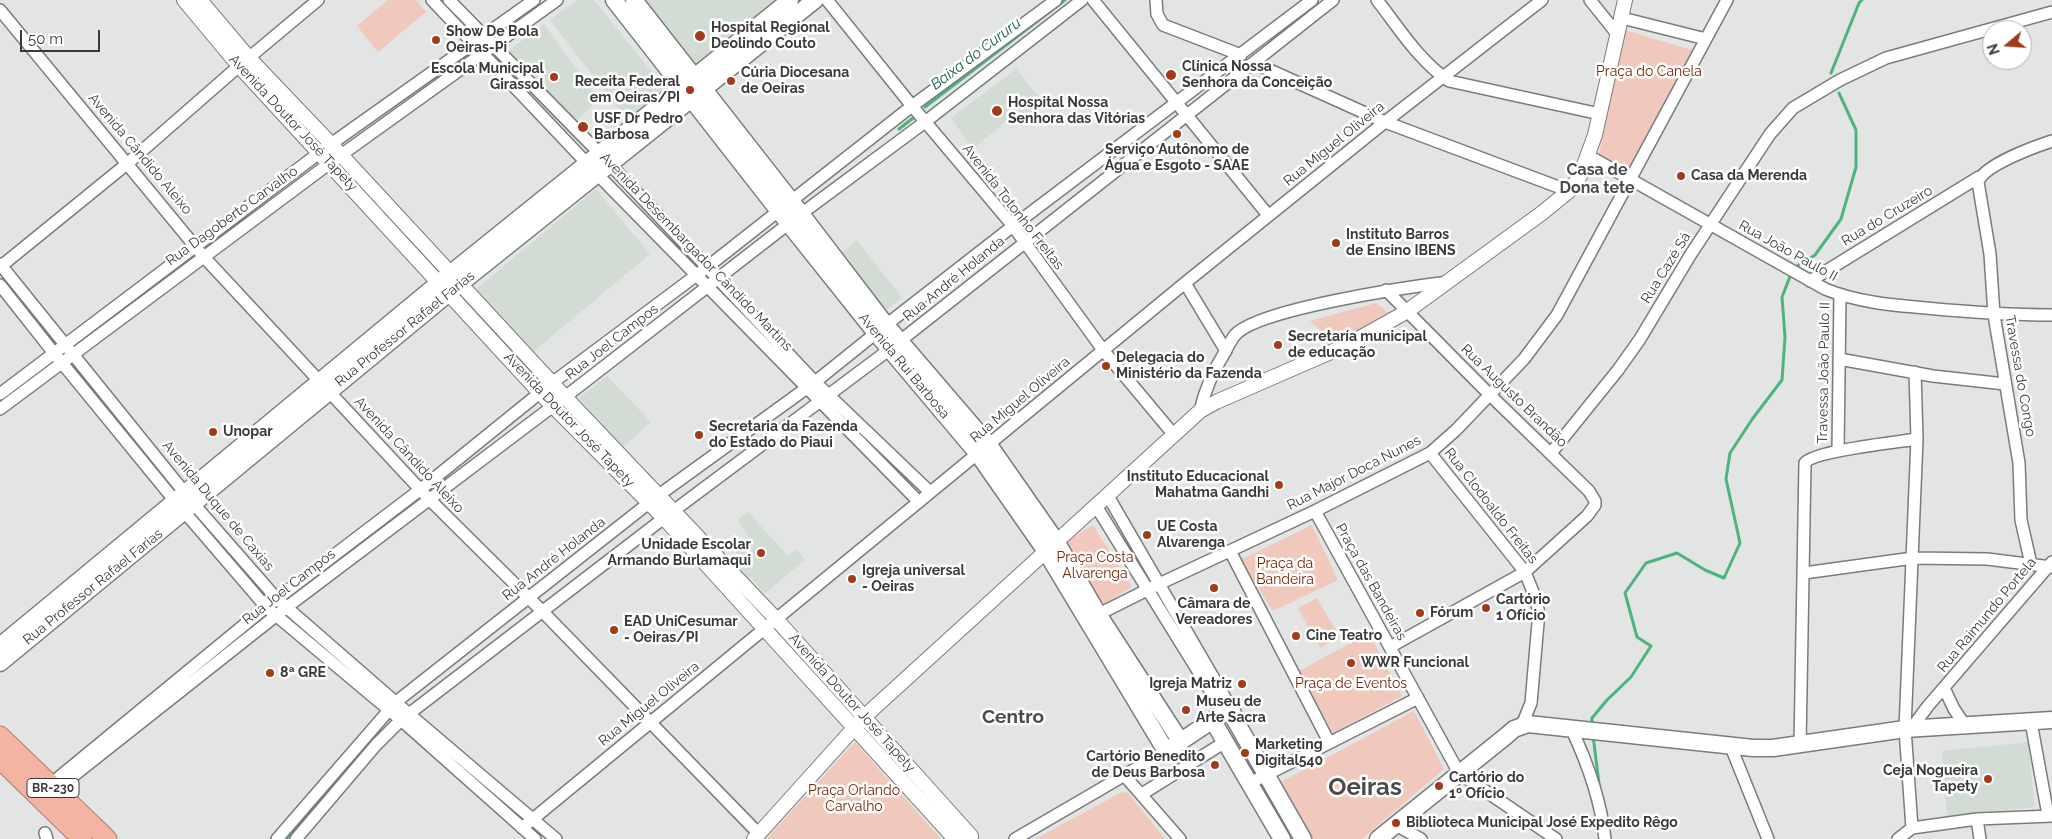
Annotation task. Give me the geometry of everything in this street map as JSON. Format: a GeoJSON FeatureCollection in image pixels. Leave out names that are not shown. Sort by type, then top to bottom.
{"type":"FeatureCollection","features":[{"type":"Feature","properties":{"kind":"highway","name":"BR-230"},"geometry":{"type":"LineString","coordinates":[[0,736],[82,839]]}},
{"type":"Feature","properties":{"kind":"highway","name":"BR-230"},"geometry":{"type":"LineString","coordinates":[[0,759],[107,839]]}},
{"type":"Feature","properties":{"kind":"main road","name":"Avenida Rui Barbosa"},"geometry":{"type":"LineString","coordinates":[[614,0],[693,87]]}},
{"type":"Feature","properties":{"kind":"main road","name":"Avenida Rui Barbosa"},"geometry":{"type":"LineString","coordinates":[[634,0],[693,87],[790,213],[881,329],[984,450],[1050,545],[1093,617],[1166,751]]}},
{"type":"Feature","properties":{"kind":"main road","name":"Rua Professor Rafael Farias"},"geometry":{"type":"LineString","coordinates":[[693,87],[790,0]]}},
{"type":"Feature","properties":{"kind":"main road","name":"Rua Professor Rafael Farias"},"geometry":{"type":"LineString","coordinates":[[0,646],[184,502],[450,283],[693,87],[815,0]]}},
{"type":"Feature","properties":{"kind":"main road","name":"Rua Professor Rafael Farias"},"geometry":{"type":"LineString","coordinates":[[0,664],[184,502]]}},
{"type":"Feature","properties":{"kind":"main road","name":"Avenida Rui Barbosa"},"geometry":{"type":"LineString","coordinates":[[1093,617],[1181,742]]}},
{"type":"Feature","properties":{"kind":"main road"},"geometry":{"type":"LineString","coordinates":[[1166,751],[1226,716]]}},
{"type":"Feature","properties":{"kind":"main road"},"geometry":{"type":"LineString","coordinates":[[1226,716],[1225,742],[1282,839]]}},
{"type":"Feature","properties":{"kind":"main road"},"geometry":{"type":"LineString","coordinates":[[1226,716],[1266,774],[1300,838]]}},
{"type":"Feature","properties":{"kind":"main road"},"geometry":{"type":"LineString","coordinates":[[1378,839],[1522,725],[1534,724],[1731,747],[1773,748],[1908,729],[2052,720]]}},
{"type":"Feature","properties":{"kind":"street","name":"Avenida Doutor José Tapety"},"geometry":{"type":"LineString","coordinates":[[184,0],[326,148],[450,283],[552,383],[669,515],[776,619],[955,839]]}},
{"type":"Feature","properties":{"kind":"street","name":"Avenida Doutor José Tapety"},"geometry":{"type":"LineString","coordinates":[[200,0],[244,62]]}},
{"type":"Feature","properties":{"kind":"street"},"geometry":{"type":"LineString","coordinates":[[1,266],[128,163],[318,0]]}},
{"type":"Feature","properties":{"kind":"street","name":"Avenida Desembargador Cândido Martins"},"geometry":{"type":"LineString","coordinates":[[432,0],[473,44],[488,50],[598,163],[701,272],[708,287],[824,399],[919,502]]}},
{"type":"Feature","properties":{"kind":"street","name":"Avenida Desembargador Cândido Martins"},"geometry":{"type":"LineString","coordinates":[[449,0],[484,36],[488,50]]}},
{"type":"Feature","properties":{"kind":"street","name":"Rua Dagoberto Carvalho"},"geometry":{"type":"LineString","coordinates":[[0,394],[53,352],[326,148],[534,0]]}},
{"type":"Feature","properties":{"kind":"street","name":"Rua Dagoberto Carvalho"},"geometry":{"type":"LineString","coordinates":[[0,408],[335,159],[557,0]]}},
{"type":"Feature","properties":{"kind":"street","name":"Avenida Totonho Freitas"},"geometry":{"type":"LineString","coordinates":[[827,0],[925,122],[1013,226],[1103,350],[1174,435]]}},
{"type":"Feature","properties":{"kind":"street","name":"Rua Joel Campos"},"geometry":{"type":"LineString","coordinates":[[46,793],[717,280],[912,106],[1056,0]]}},
{"type":"Feature","properties":{"kind":"street","name":"Rua Joel Campos"},"geometry":{"type":"LineString","coordinates":[[46,793],[266,607],[420,490],[542,394],[552,383],[701,272],[925,122],[1082,0]]}},
{"type":"Feature","properties":{"kind":"street"},"geometry":{"type":"LineString","coordinates":[[1093,0],[1178,102],[1268,216]]}},
{"type":"Feature","properties":{"kind":"street"},"geometry":{"type":"LineString","coordinates":[[1156,0],[1157,14],[1163,25],[1241,55]]}},
{"type":"Feature","properties":{"kind":"street","name":"Rua André Holanda"},"geometry":{"type":"LineString","coordinates":[[277,839],[392,706],[654,499],[810,385],[1013,226],[1312,0]]}},
{"type":"Feature","properties":{"kind":"street","name":"Rua André Holanda"},"geometry":{"type":"LineString","coordinates":[[296,839],[376,745],[405,717],[542,611],[895,345],[1333,0]]}},
{"type":"Feature","properties":{"kind":"street"},"geometry":{"type":"LineString","coordinates":[[1377,0],[1421,57],[1442,77],[1457,84],[1600,114]]}},
{"type":"Feature","properties":{"kind":"street","name":"Rua Miguel Oliveira"},"geometry":{"type":"LineString","coordinates":[[522,828],[1185,283],[1385,122],[1542,0]]}},
{"type":"Feature","properties":{"kind":"street"},"geometry":{"type":"LineString","coordinates":[[1590,0],[1618,35]]}},
{"type":"Feature","properties":{"kind":"street"},"geometry":{"type":"LineString","coordinates":[[756,836],[859,722],[1050,545],[1108,496],[1200,411],[1224,398],[1347,345],[1406,312],[1569,191],[1580,176],[1589,156],[1626,0]]}},
{"type":"Feature","properties":{"kind":"street","name":"Rua Major Doca Nunes"},"geometry":{"type":"LineString","coordinates":[[1093,617],[1147,589],[1315,511],[1430,453],[1456,430],[1538,342],[1557,315],[1727,0]]}},
{"type":"Feature","properties":{"kind":"street","name":"Avenida Cândido Aleixo"},"geometry":{"type":"LineString","coordinates":[[0,10],[203,256],[420,490],[542,611],[756,836]]}},
{"type":"Feature","properties":{"kind":"street","name":"Rua Cazé Sá"},"geometry":{"type":"LineString","coordinates":[[1551,454],[1624,362],[1770,134],[1782,119],[1805,100],[1886,58],[2052,12]]}},
{"type":"Feature","properties":{"kind":"street"},"geometry":{"type":"LineString","coordinates":[[1622,18],[1706,39]]}},
{"type":"Feature","properties":{"kind":"street"},"geometry":{"type":"LineString","coordinates":[[1254,63],[1385,122],[1569,191]]}},
{"type":"Feature","properties":{"kind":"street","name":"Rua do Cruzeiro"},"geometry":{"type":"LineString","coordinates":[[1807,279],[1999,164],[2052,141]]}},
{"type":"Feature","properties":{"kind":"street","name":"Rua João Paulo II"},"geometry":{"type":"LineString","coordinates":[[1589,156],[1807,279],[1840,295],[1879,304],[1994,315],[2052,315]]}},
{"type":"Feature","properties":{"kind":"street","name":"Travessa do Congo"},"geometry":{"type":"LineString","coordinates":[[1979,177],[1979,192],[1990,254],[1994,315],[2019,463],[2021,520],[2031,564]]}},
{"type":"Feature","properties":{"kind":"street","name":"Avenida Duque de Caxias"},"geometry":{"type":"LineString","coordinates":[[1,266],[73,353],[184,502],[266,607],[534,819],[556,839]]}},
{"type":"Feature","properties":{"kind":"street","name":"Avenida Desembargador Cândido Martins"},"geometry":{"type":"LineString","coordinates":[[701,272],[717,280],[810,385]]}},
{"type":"Feature","properties":{"kind":"street"},"geometry":{"type":"LineString","coordinates":[[1200,411],[1205,390],[1212,373],[1234,336],[1258,320],[1386,290],[1448,282]]}},
{"type":"Feature","properties":{"kind":"street","name":"Avenida Doutor José Tapety"},"geometry":{"type":"LineString","coordinates":[[450,283],[542,394],[654,499]]}},
{"type":"Feature","properties":{"kind":"street"},"geometry":{"type":"LineString","coordinates":[[1185,283],[1226,350]]}},
{"type":"Feature","properties":{"kind":"street","name":"Avenida Duque de Caxias"},"geometry":{"type":"LineString","coordinates":[[0,284],[53,352],[184,502],[278,599],[392,706]]}},
{"type":"Feature","properties":{"kind":"street","name":"Rua Augusto Brandão"},"geometry":{"type":"LineString","coordinates":[[1386,290],[1406,312],[1589,491],[1595,501],[1595,505],[1586,516],[1526,572]]}},
{"type":"Feature","properties":{"kind":"street","name":"Travessa João Paulo II"},"geometry":{"type":"LineString","coordinates":[[1838,451],[1840,295]]}},
{"type":"Feature","properties":{"kind":"street"},"geometry":{"type":"LineString","coordinates":[[1839,359],[1915,372],[2005,384]]}},
{"type":"Feature","properties":{"kind":"street"},"geometry":{"type":"LineString","coordinates":[[1912,828],[1908,729],[1916,440],[1915,372]]}},
{"type":"Feature","properties":{"kind":"street","name":"Avenida Desembargador Cândido Martins"},"geometry":{"type":"LineString","coordinates":[[824,399],[930,492]]}},
{"type":"Feature","properties":{"kind":"street"},"geometry":{"type":"LineString","coordinates":[[1800,744],[1805,462],[1813,457],[1838,451],[1916,440]]}},
{"type":"Feature","properties":{"kind":"street","name":"Rua Clodoaldo Freitas"},"geometry":{"type":"LineString","coordinates":[[1430,453],[1526,572],[1538,609],[1538,623],[1532,696],[1522,725]]}},
{"type":"Feature","properties":{"kind":"street"},"geometry":{"type":"LineString","coordinates":[[1108,496],[1159,584],[1226,716]]}},
{"type":"Feature","properties":{"kind":"street"},"geometry":{"type":"LineString","coordinates":[[1096,506],[1226,716]]}},
{"type":"Feature","properties":{"kind":"street","name":"Praça das Bandeiras"},"geometry":{"type":"LineString","coordinates":[[1315,511],[1459,773]]}},
{"type":"Feature","properties":{"kind":"street","name":"Avenida Doutor José Tapety"},"geometry":{"type":"LineString","coordinates":[[669,515],[765,629],[859,722],[971,838]]}},
{"type":"Feature","properties":{"kind":"street"},"geometry":{"type":"LineString","coordinates":[[1230,551],[1329,742]]}},
{"type":"Feature","properties":{"kind":"street"},"geometry":{"type":"LineString","coordinates":[[1804,573],[1913,558],[1987,559],[2051,565]]}},
{"type":"Feature","properties":{"kind":"street","name":"Rua Raimundo Portela"},"geometry":{"type":"LineString","coordinates":[[1908,729],[2051,565]]}},
{"type":"Feature","properties":{"kind":"street"},"geometry":{"type":"LineString","coordinates":[[1390,647],[1526,572]]}},
{"type":"Feature","properties":{"kind":"street","name":"Rua Raimundo Portela"},"geometry":{"type":"LineString","coordinates":[[1944,688],[1964,724]]}},
{"type":"Feature","properties":{"kind":"street"},"geometry":{"type":"LineString","coordinates":[[1250,783],[1418,698]]}},
{"type":"Feature","properties":{"kind":"street","name":"Avenida Duque de Caxias"},"geometry":{"type":"LineString","coordinates":[[405,717],[535,839]]}},
{"type":"Feature","properties":{"kind":"street"},"geometry":{"type":"LineString","coordinates":[[1898,839],[1912,828],[1976,819],[2050,815],[2031,722]]}},
{"type":"Feature","properties":{"kind":"street"},"geometry":{"type":"LineString","coordinates":[[1575,729],[1591,775],[1605,839]]}},
{"type":"Feature","properties":{"kind":"street"},"geometry":{"type":"LineString","coordinates":[[1142,794],[1225,742]]}},
{"type":"Feature","properties":{"kind":"street"},"geometry":{"type":"LineString","coordinates":[[1731,747],[1768,839]]}},
{"type":"Feature","properties":{"kind":"street"},"geometry":{"type":"LineString","coordinates":[[1015,839],[1166,751]]}},
{"type":"Feature","properties":{"kind":"street"},"geometry":{"type":"LineString","coordinates":[[1459,773],[1556,839]]}},
{"type":"Feature","properties":{"kind":"street"},"geometry":{"type":"LineString","coordinates":[[1124,775],[1180,839]]}},
{"type":"Feature","properties":{"kind":"street"},"geometry":{"type":"LineString","coordinates":[[1976,819],[1980,839]]}},
{"type":"Feature","properties":{"kind":"street"},"geometry":{"type":"LineString","coordinates":[[1396,825],[1421,839]]}},
{"type":"Feature","properties":{"kind":"street"},"geometry":{"type":"LineString","coordinates":[[1015,839],[1023,839]]}},
{"type":"Feature","properties":{"kind":"shaded area"},"geometry":{"type":"Polygon","coordinates":[[[577,0],[594,0],[667,91],[627,120],[550,20],[577,0]]]}},
{"type":"Feature","properties":{"kind":"shaded area","name":"Hospital Regional Deolindo Couto"},"geometry":{"type":"Polygon","coordinates":[[[634,0],[779,0],[692,71],[634,0]]]}},
{"type":"Feature","properties":{"kind":"shaded area","name":"Escola Municipal Girassol"},"geometry":{"type":"Polygon","coordinates":[[[544,24],[599,100],[573,124],[504,54],[544,24]]]}},
{"type":"Feature","properties":{"kind":"shaded area","name":"Hospital Nossa Senhora das Vitórias"},"geometry":{"type":"Polygon","coordinates":[[[1016,69],[1044,103],[1012,128],[1006,121],[973,149],[951,118],[1016,69]]]}},
{"type":"Feature","properties":{"kind":"shaded area"},"geometry":{"type":"Polygon","coordinates":[[[596,189],[650,254],[528,356],[474,291],[596,189]]]}},
{"type":"Feature","properties":{"kind":"shaded area"},"geometry":{"type":"Polygon","coordinates":[[[857,240],[902,298],[883,313],[837,256],[857,240]]]}},
{"type":"Feature","properties":{"kind":"shaded area"},"geometry":{"type":"Polygon","coordinates":[[[607,376],[651,422],[622,448],[579,398],[607,376]]]}},
{"type":"Feature","properties":{"kind":"shaded area","name":"Unidade Escolar Armando Burlamaqui"},"geometry":{"type":"Polygon","coordinates":[[[748,512],[788,556],[797,549],[805,560],[764,594],[751,577],[746,581],[735,566],[742,559],[733,550],[748,536],[737,520],[748,512]]]}},
{"type":"Feature","properties":{"kind":"shaded area","name":"Ceja Nogueira Tapety"},"geometry":{"type":"Polygon","coordinates":[[[2028,742],[2035,807],[1947,817],[1942,751],[2028,742]]]}},
{"type":"Feature","properties":{"kind":"green space"},"geometry":{"type":"Polygon","coordinates":[[[388,0],[416,0],[426,12],[378,52],[357,26],[388,0]]]}},
{"type":"Feature","properties":{"kind":"green space","name":"Praça do Canela"},"geometry":{"type":"Polygon","coordinates":[[[1625,30],[1695,51],[1630,175],[1599,154],[1625,30]]]}},
{"type":"Feature","properties":{"kind":"green space"},"geometry":{"type":"Polygon","coordinates":[[[1376,303],[1395,318],[1338,345],[1310,321],[1376,303]]]}},
{"type":"Feature","properties":{"kind":"green space","name":"Praça Costa Alvarenga"},"geometry":{"type":"Polygon","coordinates":[[[1093,525],[1132,587],[1097,608],[1059,546],[1093,525]]]}},
{"type":"Feature","properties":{"kind":"green space","name":"Praça da Bandeira"},"geometry":{"type":"Polygon","coordinates":[[[1312,525],[1338,580],[1273,611],[1240,560],[1312,525]]]}},
{"type":"Feature","properties":{"kind":"green space"},"geometry":{"type":"Polygon","coordinates":[[[1317,598],[1340,637],[1320,648],[1298,608],[1317,598]]]}},
{"type":"Feature","properties":{"kind":"green space","name":"Praça de Eventos"},"geometry":{"type":"Polygon","coordinates":[[[1369,633],[1402,696],[1333,733],[1299,671],[1369,633]]]}},
{"type":"Feature","properties":{"kind":"green space"},"geometry":{"type":"Polygon","coordinates":[[[1414,711],[1444,769],[1362,839],[1308,839],[1274,786],[1414,711]]]}},
{"type":"Feature","properties":{"kind":"green space","name":"Praça Orlando Carvalho"},"geometry":{"type":"Polygon","coordinates":[[[855,742],[941,839],[766,839],[855,742]]]}},
{"type":"Feature","properties":{"kind":"green space"},"geometry":{"type":"Polygon","coordinates":[[[1122,792],[1128,793],[1165,839],[1035,839],[1122,792]]]}},
{"type":"Feature","properties":{"kind":"waterway","name":"Baixa do Cururu"},"geometry":{"type":"LineString","coordinates":[[925,107],[1065,0]]}},
{"type":"Feature","properties":{"kind":"waterway"},"geometry":{"type":"LineString","coordinates":[[1831,73],[1859,3],[1862,0]]}},
{"type":"Feature","properties":{"kind":"waterway"},"geometry":{"type":"LineString","coordinates":[[1794,268],[1815,255],[1841,219],[1856,167],[1856,130],[1839,93]]}},
{"type":"Feature","properties":{"kind":"waterway","name":"Baixa do Cururu"},"geometry":{"type":"LineString","coordinates":[[899,129],[913,118]]}},
{"type":"Feature","properties":{"kind":"waterway"},"geometry":{"type":"LineString","coordinates":[[1592,727],[1592,718],[1607,700],[1631,677],[1651,646],[1637,637],[1625,593],[1646,563],[1677,553],[1705,570],[1724,578],[1740,543],[1726,479],[1730,453],[1753,418],[1782,380],[1785,337],[1782,297],[1791,274]]}},
{"type":"Feature","properties":{"kind":"waterway"},"geometry":{"type":"LineString","coordinates":[[1593,735],[1599,784]]}},
{"type":"Feature","properties":{"kind":"waterway","name":"Baixa do Cururu"},"geometry":{"type":"LineString","coordinates":[[286,839],[317,802]]}},
{"type":"Feature","properties":{"kind":"place","name":"Hospital Regional Deolindo Couto"},"geometry":{"type":"Point","coordinates":[700,36]}},
{"type":"Feature","properties":{"kind":"place","name":"Show De Bola Oeiras-Pi"},"geometry":{"type":"Point","coordinates":[436,40]}},
{"type":"Feature","properties":{"kind":"place","name":"Clínica Nossa Senhora da Conceição"},"geometry":{"type":"Point","coordinates":[1171,75]}},
{"type":"Feature","properties":{"kind":"place","name":"Escola Municipal Girassol"},"geometry":{"type":"Point","coordinates":[554,77]}},
{"type":"Feature","properties":{"kind":"place","name":"Cúria Diocesana de Oeiras"},"geometry":{"type":"Point","coordinates":[731,81]}},
{"type":"Feature","properties":{"kind":"place","name":"Receita Federal em Oeiras/PI"},"geometry":{"type":"Point","coordinates":[690,90]}},
{"type":"Feature","properties":{"kind":"place","name":"Hospital Nossa Senhora das Vitórias"},"geometry":{"type":"Point","coordinates":[997,111]}},
{"type":"Feature","properties":{"kind":"place","name":"USF Dr Pedro Barbosa"},"geometry":{"type":"Point","coordinates":[583,127]}},
{"type":"Feature","properties":{"kind":"place","name":"Serviço Autônomo de Água e Esgoto - SAAE"},"geometry":{"type":"Point","coordinates":[1177,134]}},
{"type":"Feature","properties":{"kind":"place","name":"Casa da Merenda"},"geometry":{"type":"Point","coordinates":[1681,176]}},
{"type":"Feature","properties":{"kind":"place","name":"Instituto Barros de Ensino IBENS"},"geometry":{"type":"Point","coordinates":[1336,243]}},
{"type":"Feature","properties":{"kind":"place","name":"Secretaría municipal de educação"},"geometry":{"type":"Point","coordinates":[1278,345]}},
{"type":"Feature","properties":{"kind":"place","name":"Delegacia do Ministério da Fazenda"},"geometry":{"type":"Point","coordinates":[1106,366]}},
{"type":"Feature","properties":{"kind":"place","name":"Unopar"},"geometry":{"type":"Point","coordinates":[213,432]}},
{"type":"Feature","properties":{"kind":"place","name":"Secretaria da Fazenda do Estado do Piaui"},"geometry":{"type":"Point","coordinates":[699,435]}},
{"type":"Feature","properties":{"kind":"place","name":"Instituto Educacional Mahatma Gandhi"},"geometry":{"type":"Point","coordinates":[1279,485]}},
{"type":"Feature","properties":{"kind":"place","name":"UE Costa Alvarenga"},"geometry":{"type":"Point","coordinates":[1147,535]}},
{"type":"Feature","properties":{"kind":"place","name":"Unidade Escolar Armando Burlamaqui"},"geometry":{"type":"Point","coordinates":[761,553]}},
{"type":"Feature","properties":{"kind":"place","name":"Igreja universal - Oeiras"},"geometry":{"type":"Point","coordinates":[852,579]}},
{"type":"Feature","properties":{"kind":"place","name":"Câmara de Vereadores"},"geometry":{"type":"Point","coordinates":[1214,588]}},
{"type":"Feature","properties":{"kind":"place","name":"Cartório 1 Ofício"},"geometry":{"type":"Point","coordinates":[1486,608]}},
{"type":"Feature","properties":{"kind":"place","name":"Fórum"},"geometry":{"type":"Point","coordinates":[1420,613]}},
{"type":"Feature","properties":{"kind":"place","name":"EAD UniCesumar - Oeiras/PI"},"geometry":{"type":"Point","coordinates":[614,630]}},
{"type":"Feature","properties":{"kind":"place","name":"Cine Teatro"},"geometry":{"type":"Point","coordinates":[1296,636]}},
{"type":"Feature","properties":{"kind":"place","name":"WWR Funcional"},"geometry":{"type":"Point","coordinates":[1351,663]}},
{"type":"Feature","properties":{"kind":"place","name":"8ª GRE"},"geometry":{"type":"Point","coordinates":[270,673]}},
{"type":"Feature","properties":{"kind":"place","name":"Igreja Matriz"},"geometry":{"type":"Point","coordinates":[1242,684]}},
{"type":"Feature","properties":{"kind":"place","name":"Museu de Arte Sacra"},"geometry":{"type":"Point","coordinates":[1186,710]}},
{"type":"Feature","properties":{"kind":"place","name":"Marketing Digital540"},"geometry":{"type":"Point","coordinates":[1245,753]}},
{"type":"Feature","properties":{"kind":"place","name":"Cartório Benedito de Deus Barbosa"},"geometry":{"type":"Point","coordinates":[1215,765]}},
{"type":"Feature","properties":{"kind":"place","name":"Ceja Nogueira Tapety"},"geometry":{"type":"Point","coordinates":[1988,779]}},
{"type":"Feature","properties":{"kind":"place","name":"Cartório do 1º Ofício"},"geometry":{"type":"Point","coordinates":[1439,786]}},
{"type":"Feature","properties":{"kind":"place","name":"Biblioteca Municipal José Expedito Rêgo"},"geometry":{"type":"Point","coordinates":[1396,823]}},
{"type":"Feature","properties":{"kind":"district","name":"Casa de Dona tete"},"geometry":{"type":"Point","coordinates":[1597,179]}},
{"type":"Feature","properties":{"kind":"district","name":"Centro"},"geometry":{"type":"Point","coordinates":[1013,717]}},
{"type":"Feature","properties":{"kind":"district","name":"Oeiras"},"geometry":{"type":"Point","coordinates":[1365,788]}}]}
